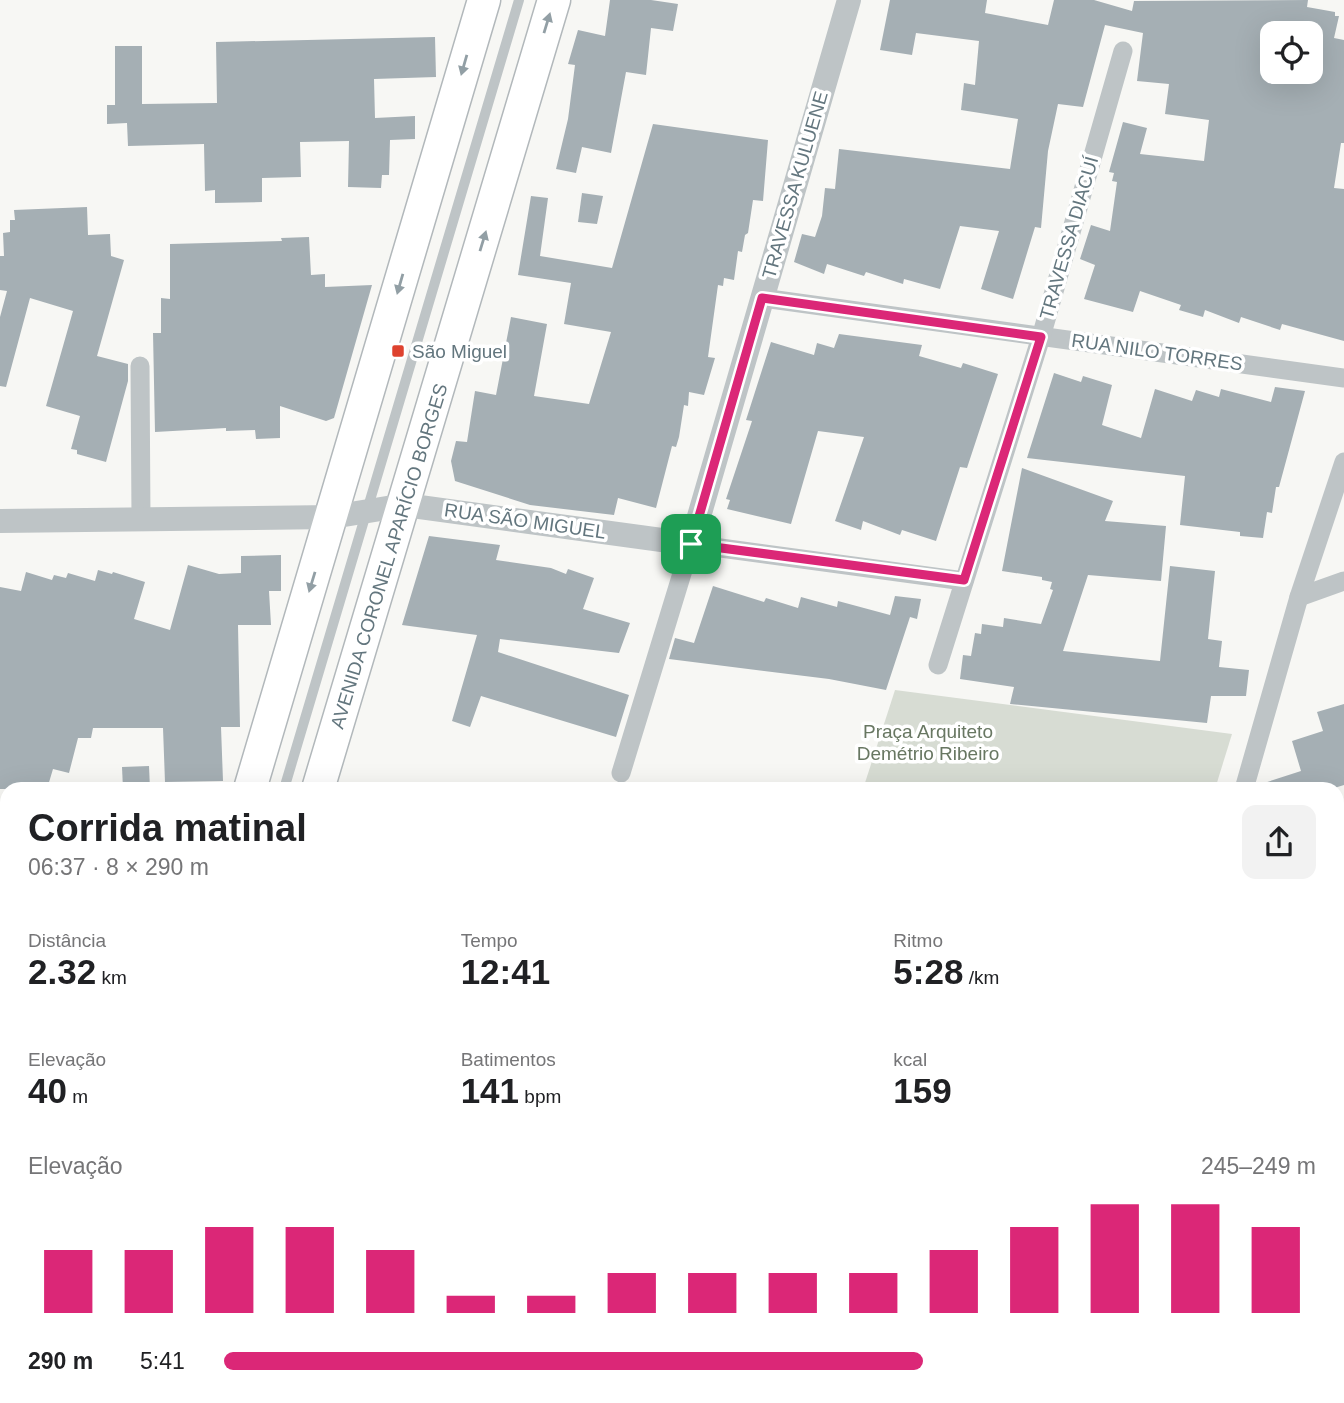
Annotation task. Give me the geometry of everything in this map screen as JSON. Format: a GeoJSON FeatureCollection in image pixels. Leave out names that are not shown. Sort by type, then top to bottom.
{"type":"FeatureCollection","features":[{"type":"Feature","properties":{"kind":"main road"},"geometry":{"type":"LineString","coordinates":[[252,782],[484,0]]}},
{"type":"Feature","properties":{"kind":"main road","name":"AVENIDA CORONEL APARÍCIO BORGES"},"geometry":{"type":"LineString","coordinates":[[320,782],[554,0]]}},
{"type":"Feature","properties":{"kind":"street","name":"TRAVESSA KULUENE"},"geometry":{"type":"LineString","coordinates":[[621,773],[691,544],[849,0]]}},
{"type":"Feature","properties":{"kind":"street","name":"TRAVESSA DIACUÍ"},"geometry":{"type":"LineString","coordinates":[[937,665],[1041,337],[1123,51]]}},
{"type":"Feature","properties":{"kind":"street","name":"RUA NILO TORRES"},"geometry":{"type":"LineString","coordinates":[[762,298],[1344,378]]}},
{"type":"Feature","properties":{"kind":"street"},"geometry":{"type":"LineString","coordinates":[[140,366],[141,519]]}},
{"type":"Feature","properties":{"kind":"street"},"geometry":{"type":"LineString","coordinates":[[1246,782],[1298,597],[1344,462]]}},
{"type":"Feature","properties":{"kind":"street","name":"RUA SÃO MIGUEL"},"geometry":{"type":"LineString","coordinates":[[0,521],[332,516],[405,505],[964,580]]}},
{"type":"Feature","properties":{"kind":"street"},"geometry":{"type":"LineString","coordinates":[[1298,597],[1344,581]]}},
{"type":"Feature","properties":{"kind":"lane"},"geometry":{"type":"LineString","coordinates":[[286,782],[519,0]]}},
{"type":"Feature","properties":{"kind":"green space","name":"Praça Arquiteto Demétrio Ribeiro"},"geometry":{"type":"Polygon","coordinates":[[[895,690],[1232,734],[1217,782],[865,782],[895,690]]]}},
{"type":"Feature","properties":{"kind":"building"},"geometry":{"type":"Polygon","coordinates":[[[610,0],[651,0],[678,4],[673,31],[651,28],[646,75],[626,72],[611,153],[582,147],[576,173],[556,169],[568,119],[575,65],[568,64],[578,30],[605,36],[610,0]]]}},
{"type":"Feature","properties":{"kind":"building"},"geometry":{"type":"Polygon","coordinates":[[[890,0],[987,0],[985,13],[1048,25],[1054,0],[1094,0],[1132,11],[1134,1],[1308,0],[1307,7],[1335,12],[1335,16],[1339,16],[1334,38],[1344,40],[1344,143],[1341,143],[1334,188],[1344,189],[1344,341],[1282,324],[1280,330],[1241,317],[1239,323],[1205,310],[1203,317],[1179,310],[1181,305],[1140,291],[1133,312],[1084,299],[1095,265],[1080,259],[1091,225],[1110,231],[1117,182],[1112,181],[1114,173],[1109,172],[1123,122],[1147,128],[1140,154],[1204,161],[1209,120],[1165,114],[1169,84],[1137,81],[1143,33],[1105,25],[1083,107],[1058,104],[1048,151],[1041,228],[1035,227],[1013,299],[981,289],[999,231],[960,226],[940,289],[904,279],[903,284],[866,272],[864,276],[827,264],[824,274],[794,262],[802,234],[815,237],[822,216],[825,188],[835,189],[839,149],[1010,169],[1018,119],[961,110],[964,83],[975,85],[979,41],[916,33],[912,55],[880,50],[890,0]]]}},
{"type":"Feature","properties":{"kind":"building"},"geometry":{"type":"Polygon","coordinates":[[[435,37],[436,77],[374,79],[375,118],[415,116],[415,139],[390,140],[389,175],[382,175],[381,188],[348,187],[349,141],[300,142],[301,177],[262,178],[262,202],[215,203],[215,190],[205,191],[204,144],[128,146],[127,123],[107,124],[107,105],[115,105],[115,46],[142,46],[142,104],[217,103],[216,42],[435,37]]]}},
{"type":"Feature","properties":{"kind":"building"},"geometry":{"type":"Polygon","coordinates":[[[653,124],[768,140],[763,201],[753,200],[748,233],[745,235],[742,252],[738,251],[734,280],[724,278],[723,286],[718,285],[708,357],[715,358],[704,395],[689,392],[688,406],[684,405],[679,437],[676,447],[672,446],[656,508],[618,498],[614,515],[530,505],[455,481],[451,461],[456,441],[467,442],[475,391],[496,395],[511,317],[547,324],[534,396],[589,404],[611,332],[564,324],[571,283],[518,275],[531,196],[548,198],[540,256],[612,268],[653,124]]]}},
{"type":"Feature","properties":{"kind":"building"},"geometry":{"type":"Polygon","coordinates":[[[582,193],[603,196],[597,224],[578,222],[582,193]]]}},
{"type":"Feature","properties":{"kind":"building"},"geometry":{"type":"Polygon","coordinates":[[[87,207],[88,235],[110,234],[111,256],[124,260],[97,356],[128,364],[128,381],[106,462],[77,454],[77,450],[71,449],[80,416],[46,406],[73,311],[30,298],[6,387],[0,386],[0,317],[7,291],[0,290],[0,256],[4,256],[3,233],[10,232],[10,220],[15,220],[14,210],[87,207]]]}},
{"type":"Feature","properties":{"kind":"building"},"geometry":{"type":"Polygon","coordinates":[[[309,237],[311,275],[325,274],[325,287],[372,285],[334,418],[326,421],[280,406],[280,438],[256,439],[255,430],[226,431],[226,428],[155,432],[153,333],[161,333],[161,298],[170,299],[170,244],[282,241],[281,238],[309,237]]]}},
{"type":"Feature","properties":{"kind":"building"},"geometry":{"type":"Polygon","coordinates":[[[839,334],[922,345],[919,356],[961,368],[963,363],[998,374],[967,468],[960,467],[936,541],[902,530],[900,535],[863,521],[861,530],[835,521],[864,437],[818,431],[791,524],[727,509],[730,500],[726,499],[752,421],[746,420],[771,342],[814,355],[817,343],[834,348],[839,334]]]}},
{"type":"Feature","properties":{"kind":"building"},"geometry":{"type":"Polygon","coordinates":[[[1054,373],[1081,382],[1083,376],[1112,385],[1102,425],[1141,438],[1155,389],[1192,401],[1196,390],[1219,397],[1221,389],[1271,402],[1275,387],[1305,391],[1279,487],[1276,487],[1272,513],[1267,512],[1263,538],[1240,536],[1240,532],[1180,525],[1185,476],[1027,458],[1054,373]]]}},
{"type":"Feature","properties":{"kind":"building"},"geometry":{"type":"Polygon","coordinates":[[[1022,468],[1113,501],[1105,521],[1166,526],[1161,581],[1088,575],[1063,651],[1160,661],[1170,566],[1215,571],[1208,639],[1222,641],[1219,667],[1249,670],[1246,696],[1211,696],[1207,723],[1010,704],[1014,687],[960,679],[963,655],[971,656],[975,633],[981,634],[982,624],[1003,627],[1004,618],[1041,624],[1053,590],[1050,589],[1052,582],[1042,580],[1042,577],[1002,571],[1022,468]]]}},
{"type":"Feature","properties":{"kind":"building"},"geometry":{"type":"Polygon","coordinates":[[[429,536],[500,545],[496,560],[551,568],[566,574],[568,569],[594,578],[583,609],[630,623],[619,653],[500,639],[498,652],[629,695],[616,737],[481,696],[470,727],[452,721],[477,635],[402,625],[429,536]]]}},
{"type":"Feature","properties":{"kind":"building"},"geometry":{"type":"Polygon","coordinates":[[[281,555],[281,591],[269,591],[271,625],[238,625],[240,727],[221,727],[223,781],[165,782],[163,728],[93,728],[91,738],[78,738],[69,773],[53,769],[49,782],[0,782],[0,587],[21,591],[26,572],[52,580],[54,575],[66,578],[68,573],[95,581],[98,570],[112,574],[113,572],[145,582],[134,619],[170,630],[188,565],[219,574],[241,573],[241,556],[281,555]]]}},
{"type":"Feature","properties":{"kind":"building"},"geometry":{"type":"Polygon","coordinates":[[[713,586],[764,602],[766,598],[798,608],[801,597],[837,607],[838,601],[890,615],[895,596],[921,599],[917,619],[910,617],[886,690],[829,679],[669,659],[675,638],[694,643],[713,586]]]}},
{"type":"Feature","properties":{"kind":"building"},"geometry":{"type":"Polygon","coordinates":[[[1344,704],[1344,782],[1267,782],[1301,771],[1292,741],[1323,731],[1317,712],[1344,704]]]}},
{"type":"Feature","properties":{"kind":"building"},"geometry":{"type":"Polygon","coordinates":[[[149,766],[150,782],[123,782],[122,767],[149,766]]]}},
{"type":"Feature","properties":{"kind":"place","name":"São Miguel"},"geometry":{"type":"Point","coordinates":[398,351]}},
{"type":"Feature","properties":{"kind":"route"},"geometry":{"type":"LineString","coordinates":[[762,298],[1041,337],[964,580],[691,544],[762,298]]}}]}
